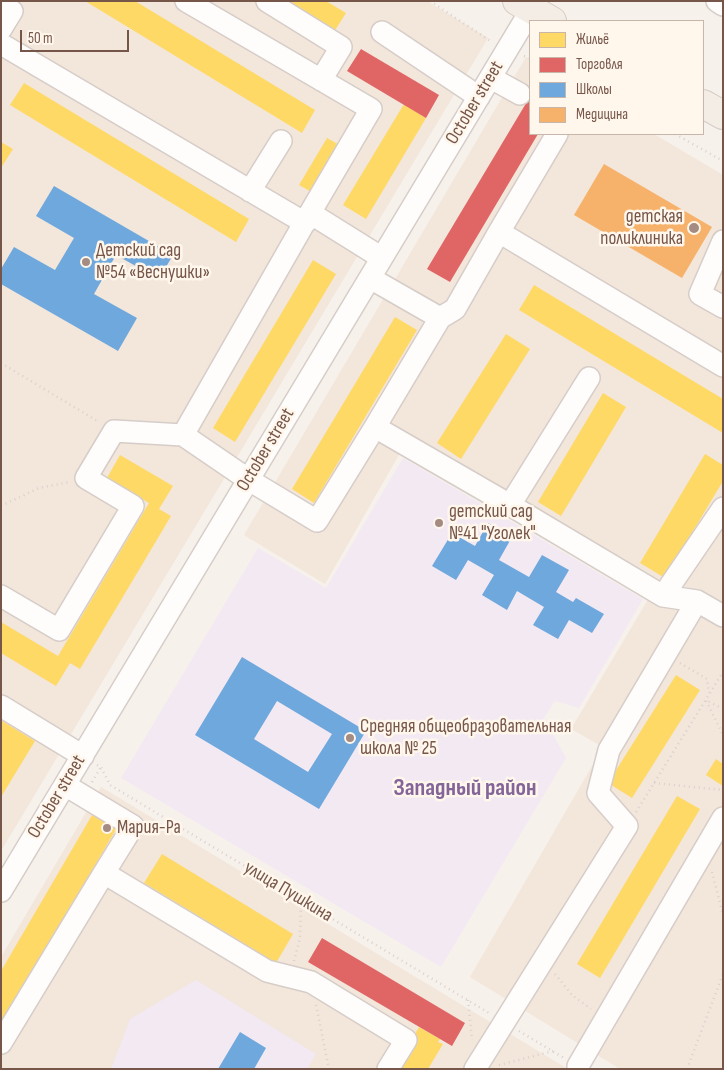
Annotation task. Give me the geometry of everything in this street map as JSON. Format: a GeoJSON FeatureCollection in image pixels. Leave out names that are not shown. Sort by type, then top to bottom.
{"type":"FeatureCollection","features":[{"type":"Feature","properties":{"kind":"main road"},"geometry":{"type":"LineString","coordinates":[[704,105],[723,115]]}},
{"type":"Feature","properties":{"kind":"street"},"geometry":{"type":"LineString","coordinates":[[183,435],[370,109],[186,1]]}},
{"type":"Feature","properties":{"kind":"street"},"geometry":{"type":"LineString","coordinates":[[267,1],[341,47],[321,80]]}},
{"type":"Feature","properties":{"kind":"street"},"geometry":{"type":"LineString","coordinates":[[717,1],[723,5]]}},
{"type":"Feature","properties":{"kind":"street"},"geometry":{"type":"LineString","coordinates":[[1,4],[12,10],[1,29]]}},
{"type":"Feature","properties":{"kind":"street","name":"October street"},"geometry":{"type":"LineString","coordinates":[[1,891],[506,51],[533,11]]}},
{"type":"Feature","properties":{"kind":"street"},"geometry":{"type":"LineString","coordinates":[[382,32],[479,97]]}},
{"type":"Feature","properties":{"kind":"street"},"geometry":{"type":"LineString","coordinates":[[1,44],[250,190],[308,218],[382,258]]}},
{"type":"Feature","properties":{"kind":"street"},"geometry":{"type":"LineString","coordinates":[[490,78],[520,94]]}},
{"type":"Feature","properties":{"kind":"street"},"geometry":{"type":"LineString","coordinates":[[1,596],[59,630],[133,506],[86,478],[114,431],[183,435],[249,480],[317,522],[440,318],[455,309],[556,135]]}},
{"type":"Feature","properties":{"kind":"street"},"geometry":{"type":"LineString","coordinates":[[250,190],[281,141]]}},
{"type":"Feature","properties":{"kind":"street"},"geometry":{"type":"LineString","coordinates":[[499,232],[723,366]]}},
{"type":"Feature","properties":{"kind":"street"},"geometry":{"type":"LineString","coordinates":[[723,241],[700,294],[723,307]]}},
{"type":"Feature","properties":{"kind":"street"},"geometry":{"type":"LineString","coordinates":[[370,278],[440,318]]}},
{"type":"Feature","properties":{"kind":"street"},"geometry":{"type":"LineString","coordinates":[[510,504],[589,378]]}},
{"type":"Feature","properties":{"kind":"street"},"geometry":{"type":"LineString","coordinates":[[375,427],[510,504],[663,596],[697,601],[723,616]]}},
{"type":"Feature","properties":{"kind":"street"},"geometry":{"type":"LineString","coordinates":[[663,596],[723,508]]}},
{"type":"Feature","properties":{"kind":"street"},"geometry":{"type":"LineString","coordinates":[[484,1068],[504,1022],[627,826],[598,793],[610,750],[697,601]]}},
{"type":"Feature","properties":{"kind":"street"},"geometry":{"type":"LineString","coordinates":[[1,706],[83,756]]}},
{"type":"Feature","properties":{"kind":"street"},"geometry":{"type":"LineString","coordinates":[[1,1042],[133,826],[65,785]]}},
{"type":"Feature","properties":{"kind":"street"},"geometry":{"type":"LineString","coordinates":[[578,1066],[723,818]]}},
{"type":"Feature","properties":{"kind":"street"},"geometry":{"type":"LineString","coordinates":[[104,873],[267,971],[311,982],[406,1040],[388,1069]]}},
{"type":"Feature","properties":{"kind":"path"},"geometry":{"type":"LineString","coordinates":[[430,1],[506,51],[529,58]]}},
{"type":"Feature","properties":{"kind":"path"},"geometry":{"type":"LineString","coordinates":[[677,135],[723,160]]}},
{"type":"Feature","properties":{"kind":"path"},"geometry":{"type":"LineString","coordinates":[[1,363],[114,431]]}},
{"type":"Feature","properties":{"kind":"path"},"geometry":{"type":"LineString","coordinates":[[1,506],[39,488],[86,478]]}},
{"type":"Feature","properties":{"kind":"path"},"geometry":{"type":"LineString","coordinates":[[662,660],[677,669],[680,663],[707,679],[709,694]]}},
{"type":"Feature","properties":{"kind":"path"},"geometry":{"type":"LineString","coordinates":[[627,826],[723,672]]}},
{"type":"Feature","properties":{"kind":"path"},"geometry":{"type":"LineString","coordinates":[[706,700],[723,709]]}},
{"type":"Feature","properties":{"kind":"path"},"geometry":{"type":"LineString","coordinates":[[706,700],[723,735]]}},
{"type":"Feature","properties":{"kind":"path","name":"улица Пушкина"},"geometry":{"type":"LineString","coordinates":[[83,756],[101,767],[110,785],[578,1066]]}},
{"type":"Feature","properties":{"kind":"path"},"geometry":{"type":"LineString","coordinates":[[654,783],[723,790]]}},
{"type":"Feature","properties":{"kind":"path"},"geometry":{"type":"LineString","coordinates":[[706,847],[723,914]]}},
{"type":"Feature","properties":{"kind":"path"},"geometry":{"type":"LineString","coordinates":[[289,976],[300,938],[301,900]]}},
{"type":"Feature","properties":{"kind":"path"},"geometry":{"type":"LineString","coordinates":[[543,960],[572,995],[605,1019]]}},
{"type":"Feature","properties":{"kind":"path"},"geometry":{"type":"LineString","coordinates":[[687,1069],[723,974]]}},
{"type":"Feature","properties":{"kind":"path"},"geometry":{"type":"LineString","coordinates":[[311,982],[329,1069]]}},
{"type":"Feature","properties":{"kind":"path"},"geometry":{"type":"LineString","coordinates":[[468,1000],[472,1039]]}},
{"type":"Feature","properties":{"kind":"path"},"geometry":{"type":"LineString","coordinates":[[484,1068],[553,1051]]}},
{"type":"Feature","properties":{"kind":"shaded area"},"geometry":{"type":"Polygon","coordinates":[[[1,1],[427,1],[488,38],[1,851],[1,1]]]}},
{"type":"Feature","properties":{"kind":"shaded area"},"geometry":{"type":"Polygon","coordinates":[[[526,57],[529,58],[529,135],[656,135],[723,175],[723,1069],[620,1069],[470,977],[603,747],[571,729],[649,598],[400,453],[325,584],[244,535],[526,57]]]}},
{"type":"Feature","properties":{"kind":"shaded area","name":"Средняя общеобразовательная школа № 25"},"geometry":{"type":"Polygon","coordinates":[[[403,458],[643,599],[579,708],[555,701],[544,718],[566,758],[441,967],[121,778],[258,548],[326,588],[403,458]]]}},
{"type":"Feature","properties":{"kind":"shaded area"},"geometry":{"type":"Polygon","coordinates":[[[101,787],[568,1069],[1,1069],[1,957],[101,787]]]}},
{"type":"Feature","properties":{"kind":"shaded area"},"geometry":{"type":"Polygon","coordinates":[[[196,980],[316,1054],[307,1069],[111,1069],[130,1019],[196,980]]]}},
{"type":"Feature","properties":{"kind":"building: Жильё"},"geometry":{"type":"Polygon","coordinates":[[[85,1],[135,1],[315,110],[302,133],[85,1]]]}},
{"type":"Feature","properties":{"kind":"building: Жильё"},"geometry":{"type":"Polygon","coordinates":[[[276,1],[326,1],[346,13],[332,35],[276,1]]]}},
{"type":"Feature","properties":{"kind":"building: Жильё"},"geometry":{"type":"Polygon","coordinates":[[[24,83],[249,219],[236,242],[10,105],[24,83]]]}},
{"type":"Feature","properties":{"kind":"building: Жильё"},"geometry":{"type":"Polygon","coordinates":[[[404,104],[426,118],[366,219],[343,205],[404,104]]]}},
{"type":"Feature","properties":{"kind":"building: Жильё"},"geometry":{"type":"Polygon","coordinates":[[[327,138],[343,147],[315,194],[299,185],[327,138]]]}},
{"type":"Feature","properties":{"kind":"building: Жильё"},"geometry":{"type":"Polygon","coordinates":[[[1,142],[13,149],[1,168],[1,142]]]}},
{"type":"Feature","properties":{"kind":"building: Жильё"},"geometry":{"type":"Polygon","coordinates":[[[313,260],[336,274],[235,442],[213,428],[313,260]]]}},
{"type":"Feature","properties":{"kind":"building: Жильё"},"geometry":{"type":"Polygon","coordinates":[[[534,285],[723,399],[723,433],[519,310],[534,285]]]}},
{"type":"Feature","properties":{"kind":"building: Жильё"},"geometry":{"type":"Polygon","coordinates":[[[395,317],[417,330],[314,503],[292,489],[395,317]]]}},
{"type":"Feature","properties":{"kind":"building: Жильё"},"geometry":{"type":"Polygon","coordinates":[[[506,334],[530,349],[461,459],[437,443],[506,334]]]}},
{"type":"Feature","properties":{"kind":"building: Жильё"},"geometry":{"type":"Polygon","coordinates":[[[603,393],[626,407],[561,516],[538,502],[603,393]]]}},
{"type":"Feature","properties":{"kind":"building: Жильё"},"geometry":{"type":"Polygon","coordinates":[[[705,454],[723,465],[723,481],[665,578],[640,563],[705,454]]]}},
{"type":"Feature","properties":{"kind":"building: Жильё"},"geometry":{"type":"Polygon","coordinates":[[[120,455],[173,486],[159,509],[171,516],[80,669],[70,663],[56,686],[1,653],[1,622],[58,656],[149,503],[107,478],[120,455]]]}},
{"type":"Feature","properties":{"kind":"building: Жильё"},"geometry":{"type":"Polygon","coordinates":[[[676,675],[700,690],[632,798],[608,783],[676,675]]]}},
{"type":"Feature","properties":{"kind":"building: Жильё"},"geometry":{"type":"Polygon","coordinates":[[[1,722],[35,741],[1,797],[1,722]]]}},
{"type":"Feature","properties":{"kind":"building: Жильё"},"geometry":{"type":"Polygon","coordinates":[[[716,759],[723,764],[723,786],[706,775],[716,759]]]}},
{"type":"Feature","properties":{"kind":"building: Жильё"},"geometry":{"type":"Polygon","coordinates":[[[677,796],[700,809],[600,978],[577,964],[677,796]]]}},
{"type":"Feature","properties":{"kind":"building: Жильё"},"geometry":{"type":"Polygon","coordinates":[[[95,810],[119,824],[1,1028],[1,971],[95,810]]]}},
{"type":"Feature","properties":{"kind":"building: Жильё"},"geometry":{"type":"Polygon","coordinates":[[[162,854],[293,934],[276,963],[144,883],[162,854]]]}},
{"type":"Feature","properties":{"kind":"building: Жильё"},"geometry":{"type":"Polygon","coordinates":[[[419,1027],[440,1039],[438,1042],[443,1044],[428,1069],[395,1069],[419,1027]]]}},
{"type":"Feature","properties":{"kind":"building: Торговля"},"geometry":{"type":"Polygon","coordinates":[[[361,49],[439,95],[426,118],[347,71],[361,49]]]}},
{"type":"Feature","properties":{"kind":"building: Торговля"},"geometry":{"type":"Polygon","coordinates":[[[528,100],[529,135],[537,135],[450,282],[427,269],[528,100]]]}},
{"type":"Feature","properties":{"kind":"building: Торговля"},"geometry":{"type":"Polygon","coordinates":[[[322,938],[465,1023],[452,1046],[308,962],[322,938]]]}},
{"type":"Feature","properties":{"kind":"building: Школы","name":"Детский сад №54 «Веснушки»"},"geometry":{"type":"Polygon","coordinates":[[[54,186],[173,255],[159,279],[116,255],[94,294],[137,318],[118,351],[1,284],[1,269],[14,247],[55,270],[74,238],[36,216],[54,186]]]}},
{"type":"Feature","properties":{"kind":"building: Школы"},"geometry":{"type":"Polygon","coordinates":[[[488,523],[512,537],[499,560],[529,577],[542,555],[569,570],[556,592],[573,602],[576,598],[604,614],[592,633],[569,620],[558,639],[533,625],[544,607],[517,591],[507,610],[482,595],[494,575],[468,560],[456,580],[432,566],[452,533],[475,546],[488,523]]]}},
{"type":"Feature","properties":{"kind":"building: Школы"},"geometry":{"type":"Polygon","coordinates":[[[242,657],[366,731],[319,809],[195,735],[242,657]],[[277,701],[254,739],[308,772],[332,734],[277,701]]]}},
{"type":"Feature","properties":{"kind":"building: Школы"},"geometry":{"type":"Polygon","coordinates":[[[240,1032],[266,1048],[254,1069],[218,1069],[240,1032]]]}},
{"type":"Feature","properties":{"kind":"building: Медицина"},"geometry":{"type":"Polygon","coordinates":[[[604,164],[712,227],[682,278],[574,215],[604,164]]]}},
{"type":"Feature","properties":{"kind":"place","name":"детская поликлиника"},"geometry":{"type":"Point","coordinates":[694,228]}},
{"type":"Feature","properties":{"kind":"place","name":"Детский сад №54 «Веснушки»"},"geometry":{"type":"Point","coordinates":[86,262]}},
{"type":"Feature","properties":{"kind":"place","name":"детский сад №41 \"Уголек\""},"geometry":{"type":"Point","coordinates":[439,523]}},
{"type":"Feature","properties":{"kind":"place","name":"Средняя общеобразовательная школа № 25"},"geometry":{"type":"Point","coordinates":[350,738]}},
{"type":"Feature","properties":{"kind":"place","name":"Мария-Ра"},"geometry":{"type":"Point","coordinates":[107,828]}},
{"type":"Feature","properties":{"kind":"district","name":"Западный район"},"geometry":{"type":"Point","coordinates":[465,789]}}]}
